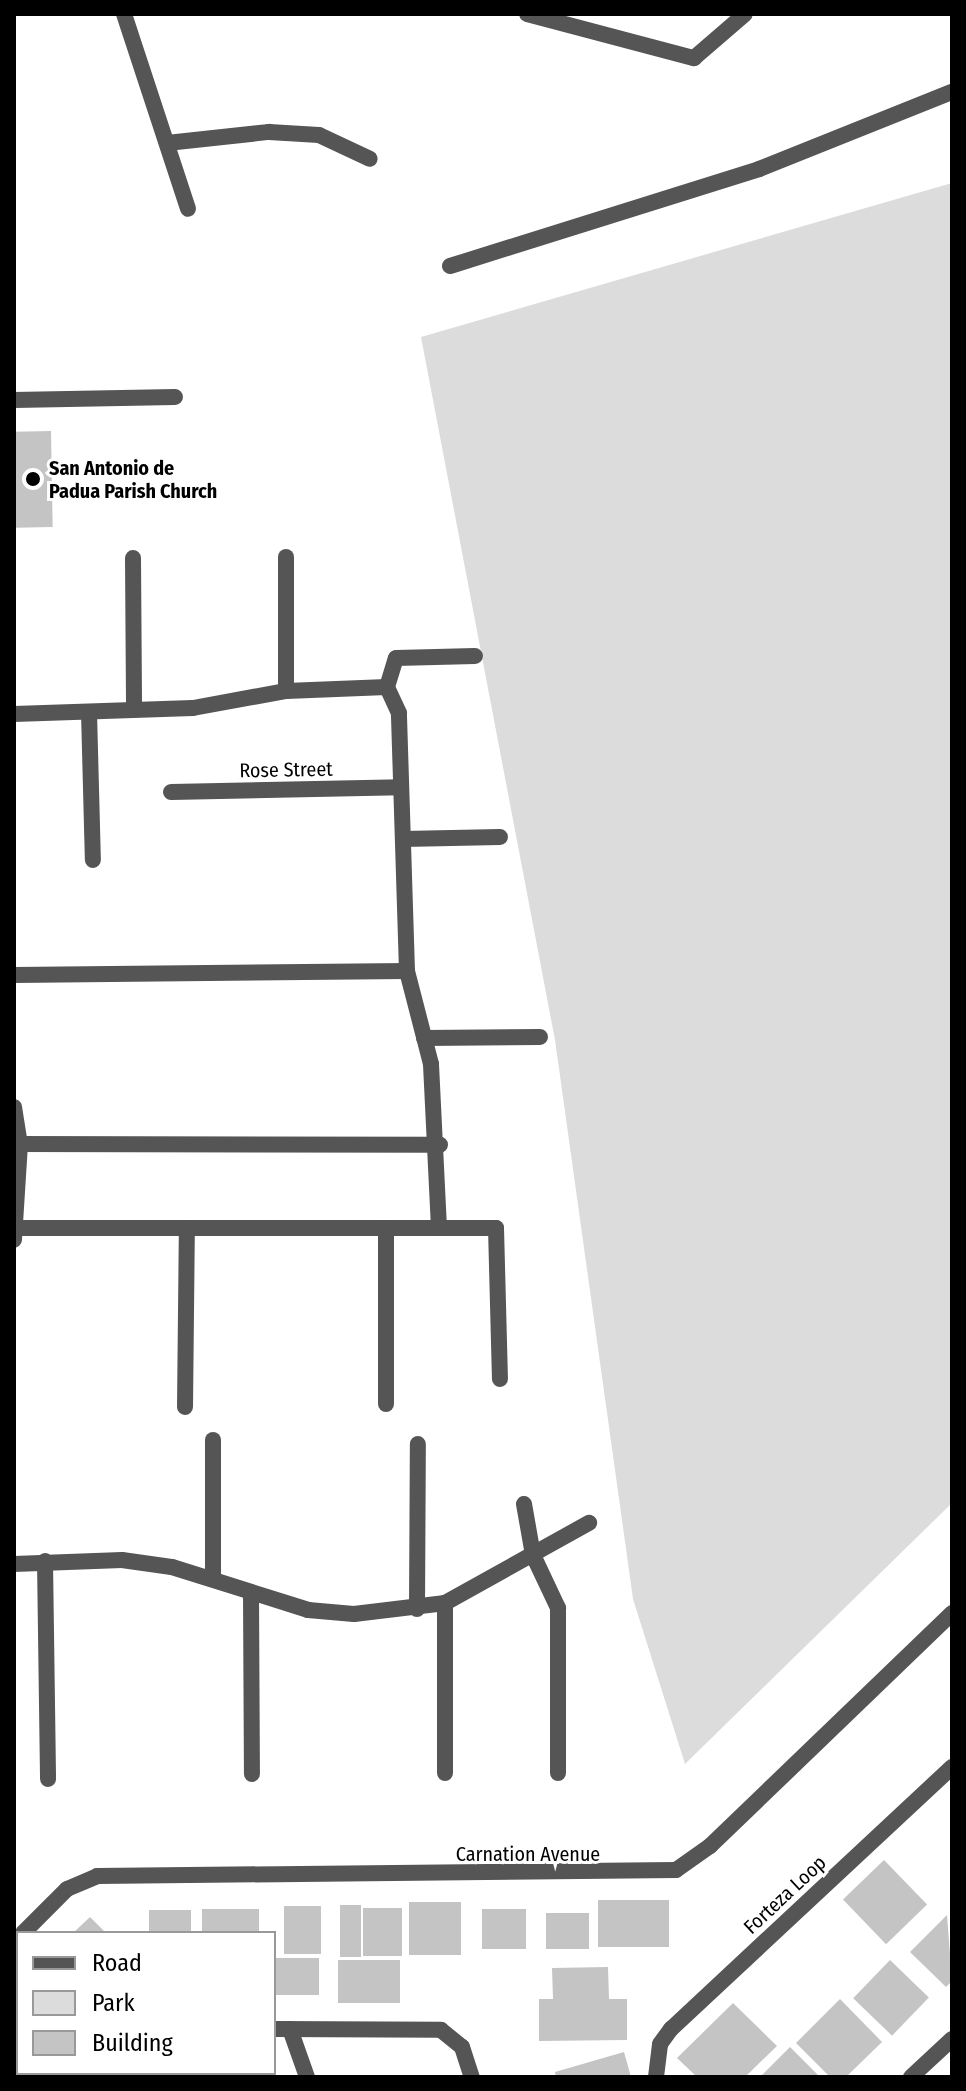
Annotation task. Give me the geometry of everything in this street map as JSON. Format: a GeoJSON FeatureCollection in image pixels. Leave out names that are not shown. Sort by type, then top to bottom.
{"type":"FeatureCollection","features":[{"type":"Feature","properties":{"kind":"street"},"geometry":{"type":"LineString","coordinates":[[124,14],[188,209]]}},
{"type":"Feature","properties":{"kind":"street"},"geometry":{"type":"LineString","coordinates":[[527,14],[694,58],[745,14]]}},
{"type":"Feature","properties":{"kind":"street"},"geometry":{"type":"LineString","coordinates":[[450,266],[759,169],[952,92]]}},
{"type":"Feature","properties":{"kind":"street"},"geometry":{"type":"LineString","coordinates":[[167,143],[306,134],[370,159]]}},
{"type":"Feature","properties":{"kind":"street"},"geometry":{"type":"LineString","coordinates":[[14,400],[175,397]]}},
{"type":"Feature","properties":{"kind":"street"},"geometry":{"type":"LineString","coordinates":[[286,557],[286,691]]}},
{"type":"Feature","properties":{"kind":"street"},"geometry":{"type":"LineString","coordinates":[[133,558],[134,710]]}},
{"type":"Feature","properties":{"kind":"street"},"geometry":{"type":"LineString","coordinates":[[439,1228],[440,1145],[424,1038],[407,971],[399,713],[387,687],[396,658],[475,656]]}},
{"type":"Feature","properties":{"kind":"street"},"geometry":{"type":"LineString","coordinates":[[14,714],[193,708],[286,691],[387,687]]}},
{"type":"Feature","properties":{"kind":"street"},"geometry":{"type":"LineString","coordinates":[[89,712],[93,860]]}},
{"type":"Feature","properties":{"kind":"street","name":"Rose Street"},"geometry":{"type":"LineString","coordinates":[[171,792],[401,787]]}},
{"type":"Feature","properties":{"kind":"street"},"geometry":{"type":"LineString","coordinates":[[403,839],[500,837]]}},
{"type":"Feature","properties":{"kind":"street"},"geometry":{"type":"LineString","coordinates":[[14,975],[407,971]]}},
{"type":"Feature","properties":{"kind":"street"},"geometry":{"type":"LineString","coordinates":[[424,1038],[540,1037]]}},
{"type":"Feature","properties":{"kind":"street"},"geometry":{"type":"LineString","coordinates":[[14,1107],[17,1144],[14,1240]]}},
{"type":"Feature","properties":{"kind":"street"},"geometry":{"type":"LineString","coordinates":[[17,1144],[440,1145]]}},
{"type":"Feature","properties":{"kind":"street"},"geometry":{"type":"LineString","coordinates":[[15,1228],[496,1228],[500,1379]]}},
{"type":"Feature","properties":{"kind":"street"},"geometry":{"type":"LineString","coordinates":[[185,1407],[187,1228]]}},
{"type":"Feature","properties":{"kind":"street"},"geometry":{"type":"LineString","coordinates":[[386,1228],[386,1404]]}},
{"type":"Feature","properties":{"kind":"street"},"geometry":{"type":"LineString","coordinates":[[213,1440],[213,1575]]}},
{"type":"Feature","properties":{"kind":"street"},"geometry":{"type":"LineString","coordinates":[[417,1609],[418,1444]]}},
{"type":"Feature","properties":{"kind":"street"},"geometry":{"type":"LineString","coordinates":[[524,1504],[533,1555],[558,1608],[558,1773]]}},
{"type":"Feature","properties":{"kind":"street"},"geometry":{"type":"LineString","coordinates":[[14,1564],[122,1560],[213,1575],[251,1594],[308,1610],[417,1609],[445,1603],[589,1523]]}},
{"type":"Feature","properties":{"kind":"street"},"geometry":{"type":"LineString","coordinates":[[45,1561],[48,1779]]}},
{"type":"Feature","properties":{"kind":"street"},"geometry":{"type":"LineString","coordinates":[[251,1594],[252,1774]]}},
{"type":"Feature","properties":{"kind":"street"},"geometry":{"type":"LineString","coordinates":[[445,1603],[445,1773]]}},
{"type":"Feature","properties":{"kind":"street","name":"Carnation Avenue"},"geometry":{"type":"LineString","coordinates":[[25,1931],[67,1889],[97,1876],[676,1870],[710,1846],[952,1613]]}},
{"type":"Feature","properties":{"kind":"street","name":"Forteza Loop"},"geometry":{"type":"LineString","coordinates":[[656,2077],[658,2059],[671,2029],[952,1767]]}},
{"type":"Feature","properties":{"kind":"street"},"geometry":{"type":"LineString","coordinates":[[307,2077],[282,2029],[441,2030],[462,2047],[472,2077]]}},
{"type":"Feature","properties":{"kind":"street"},"geometry":{"type":"LineString","coordinates":[[911,2077],[952,2039]]}},
{"type":"Feature","properties":{"kind":"green space"},"geometry":{"type":"Polygon","coordinates":[[[952,183],[952,1503],[685,1764],[633,1599],[555,1040],[421,337],[952,183]]]}},
{"type":"Feature","properties":{"kind":"building","name":"San Antonio de Padua Parish Church"},"geometry":{"type":"Polygon","coordinates":[[[51,431],[53,527],[16,528],[14,432],[51,431]]]}},
{"type":"Feature","properties":{"kind":"building"},"geometry":{"type":"Polygon","coordinates":[[[884,1860],[927,1905],[886,1944],[843,1900],[884,1860]]]}},
{"type":"Feature","properties":{"kind":"building"},"geometry":{"type":"Polygon","coordinates":[[[598,1900],[669,1900],[669,1947],[598,1947],[598,1900]]]}},
{"type":"Feature","properties":{"kind":"building"},"geometry":{"type":"Polygon","coordinates":[[[409,1902],[461,1902],[461,1955],[409,1955],[409,1902]]]}},
{"type":"Feature","properties":{"kind":"building"},"geometry":{"type":"Polygon","coordinates":[[[340,1905],[361,1905],[361,1957],[340,1957],[340,1905]]]}},
{"type":"Feature","properties":{"kind":"building"},"geometry":{"type":"Polygon","coordinates":[[[284,1906],[321,1906],[321,1954],[284,1954],[284,1906]]]}},
{"type":"Feature","properties":{"kind":"building"},"geometry":{"type":"Polygon","coordinates":[[[363,1908],[402,1908],[402,1956],[363,1956],[363,1908]]]}},
{"type":"Feature","properties":{"kind":"building"},"geometry":{"type":"Polygon","coordinates":[[[202,1909],[259,1909],[259,1931],[202,1931],[202,1909]]]}},
{"type":"Feature","properties":{"kind":"building"},"geometry":{"type":"Polygon","coordinates":[[[482,1909],[526,1909],[526,1949],[482,1949],[482,1909]]]}},
{"type":"Feature","properties":{"kind":"building"},"geometry":{"type":"Polygon","coordinates":[[[149,1910],[191,1910],[191,1931],[149,1931],[149,1910]]]}},
{"type":"Feature","properties":{"kind":"building"},"geometry":{"type":"Polygon","coordinates":[[[546,1913],[589,1913],[589,1949],[546,1949],[546,1913]]]}},
{"type":"Feature","properties":{"kind":"building"},"geometry":{"type":"Polygon","coordinates":[[[947,1915],[952,1981],[946,1987],[910,1952],[947,1915]]]}},
{"type":"Feature","properties":{"kind":"building"},"geometry":{"type":"Polygon","coordinates":[[[90,1917],[104,1931],[75,1931],[90,1917]]]}},
{"type":"Feature","properties":{"kind":"building"},"geometry":{"type":"Polygon","coordinates":[[[276,1958],[319,1958],[319,1995],[276,1995],[276,1958]]]}},
{"type":"Feature","properties":{"kind":"building"},"geometry":{"type":"Polygon","coordinates":[[[338,1960],[400,1960],[400,2003],[338,2003],[338,1960]]]}},
{"type":"Feature","properties":{"kind":"building"},"geometry":{"type":"Polygon","coordinates":[[[890,1960],[929,1998],[892,2036],[853,1998],[890,1960]]]}},
{"type":"Feature","properties":{"kind":"building"},"geometry":{"type":"Polygon","coordinates":[[[608,1967],[609,1999],[627,1999],[627,2040],[539,2041],[539,1999],[553,1999],[552,1968],[608,1967]]]}},
{"type":"Feature","properties":{"kind":"building"},"geometry":{"type":"Polygon","coordinates":[[[840,1999],[882,2042],[846,2077],[830,2077],[796,2043],[840,1999]]]}},
{"type":"Feature","properties":{"kind":"building"},"geometry":{"type":"Polygon","coordinates":[[[733,2003],[777,2046],[745,2077],[697,2077],[677,2058],[733,2003]]]}},
{"type":"Feature","properties":{"kind":"building"},"geometry":{"type":"Polygon","coordinates":[[[790,2047],[820,2077],[760,2077],[790,2047]]]}},
{"type":"Feature","properties":{"kind":"building"},"geometry":{"type":"Polygon","coordinates":[[[624,2052],[631,2077],[556,2077],[555,2072],[624,2052]]]}},
{"type":"Feature","properties":{"kind":"place","name":"San Antonio de Padua Parish Church"},"geometry":{"type":"Point","coordinates":[33,479]}}]}
